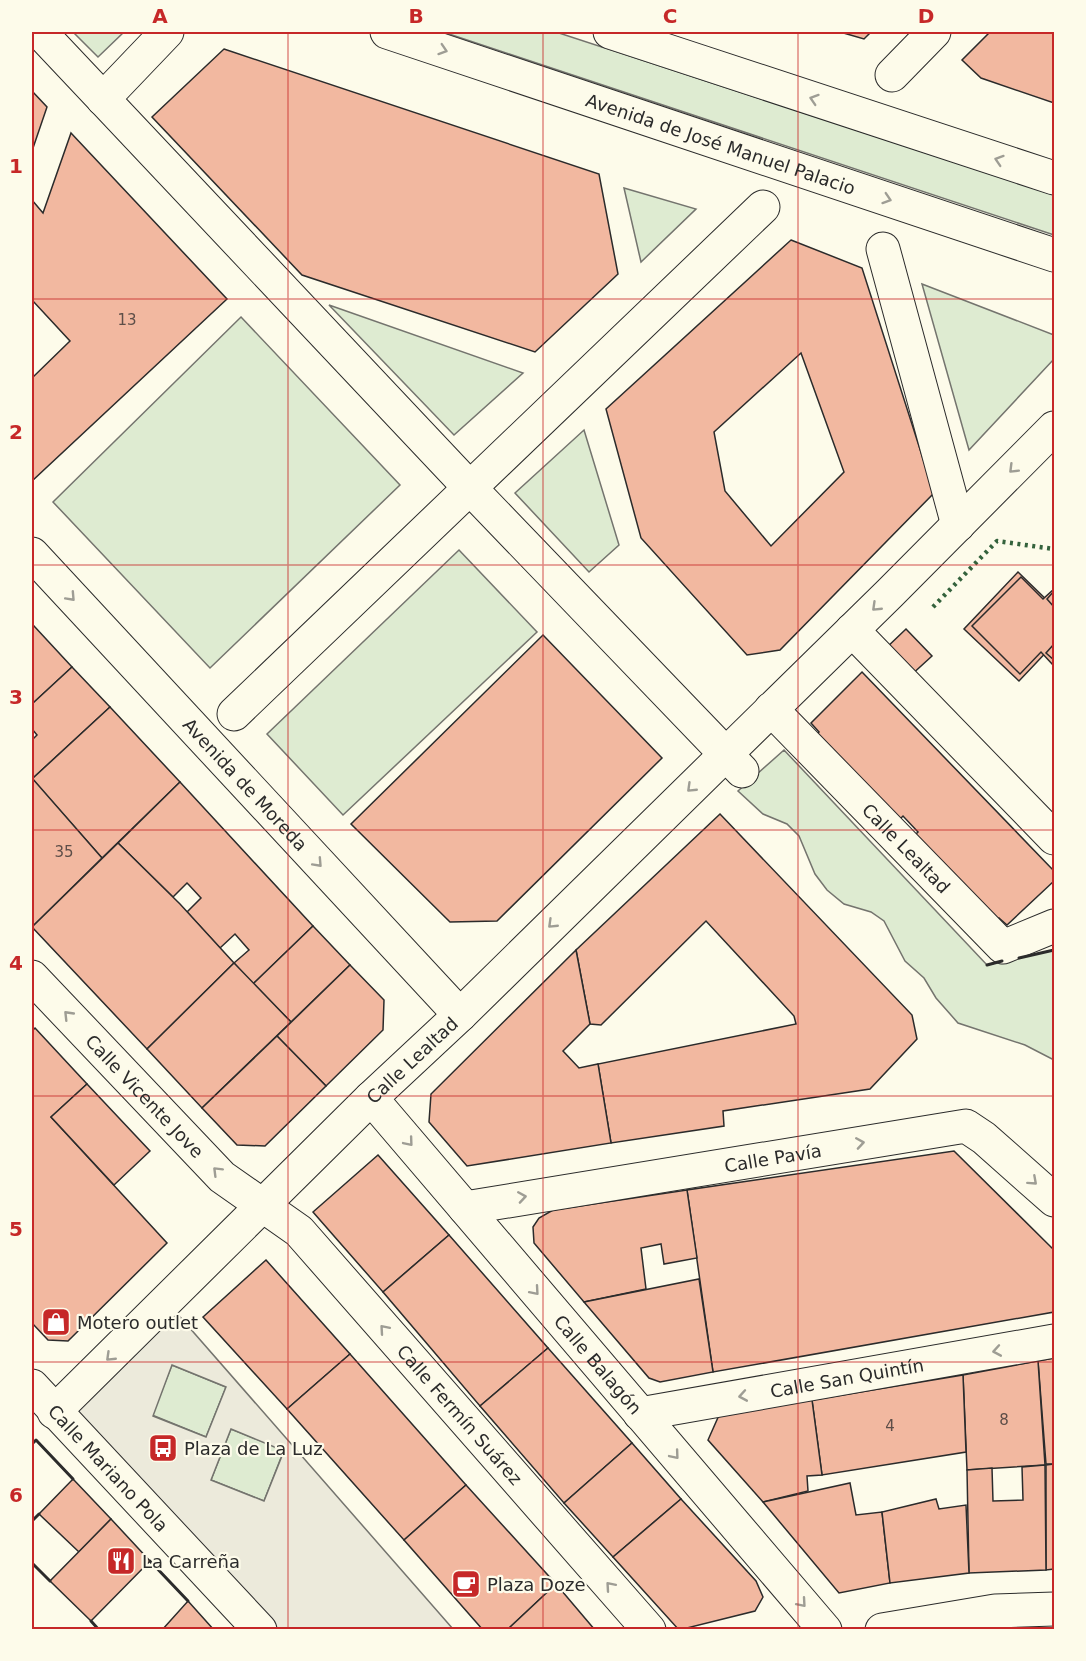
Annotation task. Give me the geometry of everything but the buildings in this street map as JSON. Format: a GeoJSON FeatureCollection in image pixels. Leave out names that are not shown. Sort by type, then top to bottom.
{"type":"FeatureCollection","features":[{"type":"Feature","properties":{"kind":"street"},"geometry":{"type":"LineString","coordinates":[[40,32],[469,487],[734,763]]}},
{"type":"Feature","properties":{"kind":"street"},"geometry":{"type":"LineString","coordinates":[[103,99],[167,32]]}},
{"type":"Feature","properties":{"kind":"street","name":"Avenida de José Manuel Palacio"},"geometry":{"type":"LineString","coordinates":[[387,32],[1054,255]]}},
{"type":"Feature","properties":{"kind":"street"},"geometry":{"type":"LineString","coordinates":[[610,32],[1054,178]]}},
{"type":"Feature","properties":{"kind":"street"},"geometry":{"type":"LineString","coordinates":[[892,75],[934,32]]}},
{"type":"Feature","properties":{"kind":"street"},"geometry":{"type":"LineString","coordinates":[[234,714],[763,207]]}},
{"type":"Feature","properties":{"kind":"street"},"geometry":{"type":"LineString","coordinates":[[883,249],[958,525]]}},
{"type":"Feature","properties":{"kind":"street","name":"Calle Lealtad"},"geometry":{"type":"LineString","coordinates":[[54,1412],[371,1098],[734,763],[771,710],[1054,428]]}},
{"type":"Feature","properties":{"kind":"street","name":"Avenida de Moreda"},"geometry":{"type":"LineString","coordinates":[[32,554],[459,1015]]}},
{"type":"Feature","properties":{"kind":"street"},"geometry":{"type":"LineString","coordinates":[[852,630],[1054,838]]}},
{"type":"Feature","properties":{"kind":"street","name":"Calle Lealtad"},"geometry":{"type":"LineString","coordinates":[[771,710],[1003,947],[1054,926]]}},
{"type":"Feature","properties":{"kind":"street","name":"Calle Vicente Jove"},"geometry":{"type":"LineString","coordinates":[[32,977],[222,1177],[264,1206]]}},
{"type":"Feature","properties":{"kind":"street","name":"Calle Balagón"},"geometry":{"type":"LineString","coordinates":[[371,1098],[825,1629]]}},
{"type":"Feature","properties":{"kind":"street","name":"Calle Pavía"},"geometry":{"type":"LineString","coordinates":[[465,1208],[966,1126],[984,1138],[1054,1200]]}},
{"type":"Feature","properties":{"kind":"street","name":"Calle Fermín Suárez"},"geometry":{"type":"LineString","coordinates":[[264,1206],[299,1231],[649,1629]]}},
{"type":"Feature","properties":{"kind":"street","name":"Calle San Quintín"},"geometry":{"type":"LineString","coordinates":[[640,1414],[1054,1341]]}},
{"type":"Feature","properties":{"kind":"street","name":"Calle Mariano Pola"},"geometry":{"type":"LineString","coordinates":[[32,1386],[260,1629]]}},
{"type":"Feature","properties":{"kind":"street"},"geometry":{"type":"LineString","coordinates":[[882,1629],[995,1611],[1054,1609]]}},
{"type":"Feature","properties":{"kind":"green space"},"geometry":{"type":"Polygon","coordinates":[[[73,32],[124,32],[98,57],[73,32]]]}},
{"type":"Feature","properties":{"kind":"green space"},"geometry":{"type":"Polygon","coordinates":[[[443,32],[556,32],[1049,193],[1054,195],[1054,235],[443,32]]]}},
{"type":"Feature","properties":{"kind":"green space"},"geometry":{"type":"Polygon","coordinates":[[[624,188],[696,209],[641,262],[624,188]]]}},
{"type":"Feature","properties":{"kind":"green space"},"geometry":{"type":"Polygon","coordinates":[[[922,284],[1054,335],[1054,359],[969,450],[922,284]]]}},
{"type":"Feature","properties":{"kind":"green space"},"geometry":{"type":"Polygon","coordinates":[[[329,305],[523,373],[454,435],[329,305]]]}},
{"type":"Feature","properties":{"kind":"green space"},"geometry":{"type":"Polygon","coordinates":[[[241,317],[400,485],[210,668],[53,502],[241,317]]]}},
{"type":"Feature","properties":{"kind":"green space"},"geometry":{"type":"Polygon","coordinates":[[[584,430],[619,545],[589,572],[515,493],[584,430]]]}},
{"type":"Feature","properties":{"kind":"green space"},"geometry":{"type":"Polygon","coordinates":[[[459,550],[537,632],[343,815],[267,734],[459,550]]]}},
{"type":"Feature","properties":{"kind":"green space"},"geometry":{"type":"Polygon","coordinates":[[[784,750],[987,965],[1054,950],[1054,1060],[1025,1045],[958,1023],[936,998],[924,978],[905,961],[884,921],[871,912],[844,904],[827,890],[815,874],[799,836],[787,824],[763,814],[738,791],[784,750]]]}},
{"type":"Feature","properties":{"kind":"green space"},"geometry":{"type":"Polygon","coordinates":[[[172,1365],[226,1387],[206,1437],[152,1415],[172,1365]]]}},
{"type":"Feature","properties":{"kind":"green space"},"geometry":{"type":"Polygon","coordinates":[[[231,1429],[284,1450],[264,1501],[211,1480],[231,1429]]]}},
{"type":"Feature","properties":{"kind":"shaded area","name":"Plaza de La Luz"},"geometry":{"type":"Polygon","coordinates":[[[167,1302],[453,1629],[260,1629],[54,1412],[167,1302]],[[172,1365],[153,1416],[206,1437],[226,1387],[172,1365]],[[231,1429],[211,1480],[264,1501],[284,1451],[231,1429]]]}},
{"type":"Feature","properties":{"kind":"hedge"},"geometry":{"type":"LineString","coordinates":[[933,607],[997,541],[1054,549]]}},
{"type":"Feature","properties":{"kind":"wall"},"geometry":{"type":"LineString","coordinates":[[1019,958],[1054,950]]}},
{"type":"Feature","properties":{"kind":"wall"},"geometry":{"type":"LineString","coordinates":[[987,965],[1002,961]]}},
{"type":"Feature","properties":{"kind":"wall"},"geometry":{"type":"LineString","coordinates":[[32,1444],[36,1440],[73,1479]]}},
{"type":"Feature","properties":{"kind":"wall"},"geometry":{"type":"LineString","coordinates":[[32,1521],[39,1514]]}},
{"type":"Feature","properties":{"kind":"wall"},"geometry":{"type":"LineString","coordinates":[[150,1561],[188,1601]]}},
{"type":"Feature","properties":{"kind":"wall"},"geometry":{"type":"LineString","coordinates":[[32,1563],[50,1581]]}},
{"type":"Feature","properties":{"kind":"wall"},"geometry":{"type":"LineString","coordinates":[[91,1621],[99,1630]]}},
{"type":"Feature","properties":{"kind":"place","name":"Motero outlet"},"geometry":{"type":"Point","coordinates":[56,1322]}},
{"type":"Feature","properties":{"kind":"place","name":"Plaza de La Luz"},"geometry":{"type":"Point","coordinates":[163,1448]}},
{"type":"Feature","properties":{"kind":"place","name":"La Carreña"},"geometry":{"type":"Point","coordinates":[121,1561]}},
{"type":"Feature","properties":{"kind":"place","name":"Plaza Doze"},"geometry":{"type":"Point","coordinates":[466,1584]}}]}
